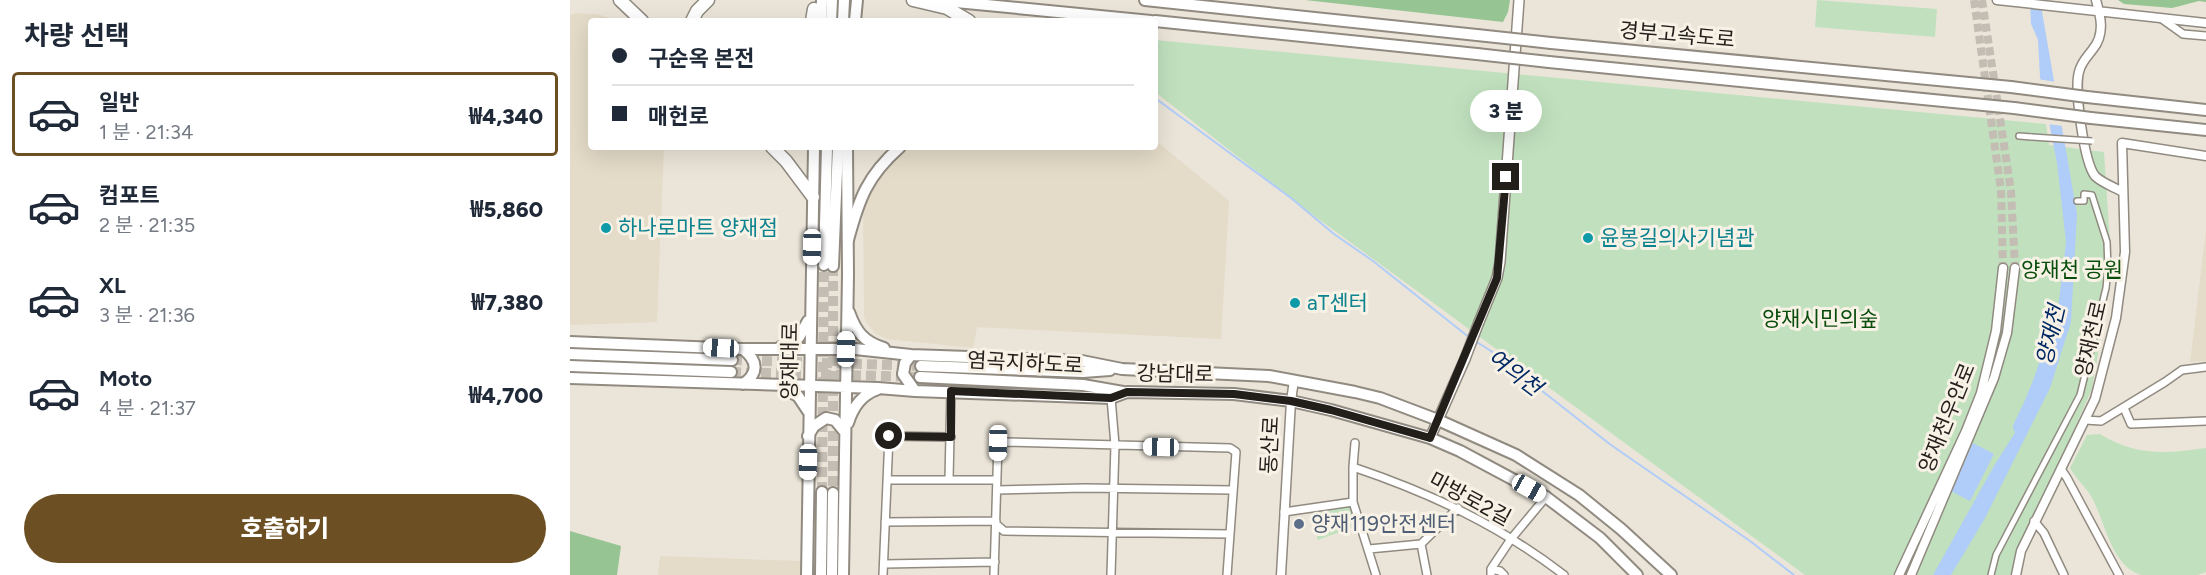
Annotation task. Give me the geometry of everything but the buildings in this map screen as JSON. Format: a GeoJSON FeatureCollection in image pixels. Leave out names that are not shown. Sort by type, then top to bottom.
{"type":"FeatureCollection","features":[{"type":"Feature","properties":{"kind":"highway"},"geometry":{"type":"LineString","coordinates":[[620,0],[639,18]]}},
{"type":"Feature","properties":{"kind":"highway"},"geometry":{"type":"LineString","coordinates":[[694,18],[708,0]]}},
{"type":"Feature","properties":{"kind":"highway"},"geometry":{"type":"LineString","coordinates":[[913,0],[947,8],[964,18]]}},
{"type":"Feature","properties":{"kind":"highway"},"geometry":{"type":"LineString","coordinates":[[775,150],[813,197]]}},
{"type":"Feature","properties":{"kind":"main road"},"geometry":{"type":"LineString","coordinates":[[831,18],[832,0]]}},
{"type":"Feature","properties":{"kind":"main road"},"geometry":{"type":"LineString","coordinates":[[843,18],[844,0]]}},
{"type":"Feature","properties":{"kind":"main road"},"geometry":{"type":"LineString","coordinates":[[855,18],[857,0]]}},
{"type":"Feature","properties":{"kind":"main road"},"geometry":{"type":"LineString","coordinates":[[935,0],[1119,18]]}},
{"type":"Feature","properties":{"kind":"main road","name":"경부고속도로"},"geometry":{"type":"LineString","coordinates":[[1145,0],[1551,43],[2011,87],[2206,110]]}},
{"type":"Feature","properties":{"kind":"main road"},"geometry":{"type":"LineString","coordinates":[[1430,438],[1497,278],[1519,0]]}},
{"type":"Feature","properties":{"kind":"main road","name":"경부고속도로"},"geometry":{"type":"LineString","coordinates":[[1158,23],[2014,108],[2206,130]]}},
{"type":"Feature","properties":{"kind":"main road","name":"양재대로"},"geometry":{"type":"LineString","coordinates":[[807,575],[814,150]]}},
{"type":"Feature","properties":{"kind":"main road"},"geometry":{"type":"LineString","coordinates":[[827,150],[828,265],[838,150]]}},
{"type":"Feature","properties":{"kind":"main road"},"geometry":{"type":"LineString","coordinates":[[843,575],[848,240],[847,150]]}},
{"type":"Feature","properties":{"kind":"main road"},"geometry":{"type":"LineString","coordinates":[[848,240],[863,193],[880,166],[897,150]]}},
{"type":"Feature","properties":{"kind":"main road"},"geometry":{"type":"LineString","coordinates":[[847,291],[847,304],[851,317],[864,340],[876,346],[911,355]]}},
{"type":"Feature","properties":{"kind":"main road"},"geometry":{"type":"LineString","coordinates":[[773,350],[799,337],[811,314]]}},
{"type":"Feature","properties":{"kind":"main road"},"geometry":{"type":"LineString","coordinates":[[570,342],[773,350],[846,349],[911,355]]}},
{"type":"Feature","properties":{"kind":"main road"},"geometry":{"type":"LineString","coordinates":[[743,349],[753,359],[756,368],[753,375],[743,384]]}},
{"type":"Feature","properties":{"kind":"main road"},"geometry":{"type":"LineString","coordinates":[[570,354],[731,366],[570,366]]}},
{"type":"Feature","properties":{"kind":"main road"},"geometry":{"type":"LineString","coordinates":[[911,355],[905,363],[903,374],[915,391]]}},
{"type":"Feature","properties":{"kind":"main road","name":"강남대로"},"geometry":{"type":"LineString","coordinates":[[911,355],[1082,361],[1122,369],[1269,376],[1380,398],[1438,420],[1516,455],[1560,482],[1621,529],[1671,575]]}},
{"type":"Feature","properties":{"kind":"main road","name":"염곡지하도로"},"geometry":{"type":"LineString","coordinates":[[1122,369],[1083,372],[921,372],[1083,385],[1127,392]]}},
{"type":"Feature","properties":{"kind":"main road","name":"강남대로"},"geometry":{"type":"LineString","coordinates":[[570,378],[846,386],[915,391],[1111,398],[1127,392],[1234,394],[1291,401],[1430,438],[1460,451],[1546,497],[1600,538],[1637,575]]}},
{"type":"Feature","properties":{"kind":"main road"},"geometry":{"type":"LineString","coordinates":[[771,385],[795,393],[808,412]]}},
{"type":"Feature","properties":{"kind":"main road"},"geometry":{"type":"LineString","coordinates":[[845,432],[858,402],[869,393],[882,388]]}},
{"type":"Feature","properties":{"kind":"main road"},"geometry":{"type":"LineString","coordinates":[[808,437],[814,426],[826,418],[835,420],[845,432]]}},
{"type":"Feature","properties":{"kind":"main road"},"geometry":{"type":"LineString","coordinates":[[821,575],[828,492],[832,575]]}},
{"type":"Feature","properties":{"kind":"street"},"geometry":{"type":"LineString","coordinates":[[1997,0],[2206,23]]}},
{"type":"Feature","properties":{"kind":"street"},"geometry":{"type":"LineString","coordinates":[[2096,0],[2101,33],[2099,40],[2081,64],[2077,81],[2084,147],[2088,164],[2095,176],[2123,192]]}},
{"type":"Feature","properties":{"kind":"street"},"geometry":{"type":"LineString","coordinates":[[2162,19],[2183,34],[2206,36]]}},
{"type":"Feature","properties":{"kind":"street"},"geometry":{"type":"LineString","coordinates":[[2019,136],[2092,141]]}},
{"type":"Feature","properties":{"kind":"street","name":"양재천로"},"geometry":{"type":"LineString","coordinates":[[2016,575],[2021,551],[2034,521],[2085,420],[2099,384],[2116,318],[2124,252],[2122,143],[2206,156]]}},
{"type":"Feature","properties":{"kind":"street"},"geometry":{"type":"LineString","coordinates":[[1991,575],[1996,555],[2080,395],[2090,360],[2106,288],[2107,242],[2092,195],[2084,194],[2084,201],[2077,201]]}},
{"type":"Feature","properties":{"kind":"street","name":"양재천우안로"},"geometry":{"type":"LineString","coordinates":[[1911,575],[1968,432],[1981,393],[1996,331],[2003,268]]}},
{"type":"Feature","properties":{"kind":"street","name":"양재천우안로"},"geometry":{"type":"LineString","coordinates":[[1899,575],[1968,432],[2002,355],[2012,304],[2015,268]]}},
{"type":"Feature","properties":{"kind":"street"},"geometry":{"type":"LineString","coordinates":[[2085,420],[2101,421],[2182,370],[2206,367]]}},
{"type":"Feature","properties":{"kind":"street","name":"동산로"},"geometry":{"type":"LineString","coordinates":[[1281,575],[1294,380]]}},
{"type":"Feature","properties":{"kind":"street"},"geometry":{"type":"LineString","coordinates":[[949,479],[951,391]]}},
{"type":"Feature","properties":{"kind":"street"},"geometry":{"type":"LineString","coordinates":[[1111,398],[1115,445],[1111,575]]}},
{"type":"Feature","properties":{"kind":"street"},"geometry":{"type":"LineString","coordinates":[[2124,408],[2131,424],[2206,421]]}},
{"type":"Feature","properties":{"kind":"street"},"geometry":{"type":"LineString","coordinates":[[883,575],[889,436],[951,437]]}},
{"type":"Feature","properties":{"kind":"street"},"geometry":{"type":"LineString","coordinates":[[994,575],[998,443],[1230,448],[1236,452],[1227,575]]}},
{"type":"Feature","properties":{"kind":"street"},"geometry":{"type":"LineString","coordinates":[[1355,443],[1353,502],[1377,575]]}},
{"type":"Feature","properties":{"kind":"street","name":"마방로2길"},"geometry":{"type":"LineString","coordinates":[[1353,467],[1405,484],[1458,508],[1511,539],[1564,575]]}},
{"type":"Feature","properties":{"kind":"street"},"geometry":{"type":"LineString","coordinates":[[2061,469],[2119,575]]}},
{"type":"Feature","properties":{"kind":"street"},"geometry":{"type":"LineString","coordinates":[[887,480],[998,480]]}},
{"type":"Feature","properties":{"kind":"street"},"geometry":{"type":"LineString","coordinates":[[997,490],[1233,490]]}},
{"type":"Feature","properties":{"kind":"street"},"geometry":{"type":"LineString","coordinates":[[1491,572],[1511,539],[1546,497]]}},
{"type":"Feature","properties":{"kind":"street"},"geometry":{"type":"LineString","coordinates":[[1284,512],[1353,502]]}},
{"type":"Feature","properties":{"kind":"street"},"geometry":{"type":"LineString","coordinates":[[1369,549],[1421,544],[1458,508]]}},
{"type":"Feature","properties":{"kind":"street"},"geometry":{"type":"LineString","coordinates":[[2034,521],[2044,533],[2064,575]]}},
{"type":"Feature","properties":{"kind":"street"},"geometry":{"type":"LineString","coordinates":[[885,522],[996,523],[1004,531],[1230,534]]}},
{"type":"Feature","properties":{"kind":"street"},"geometry":{"type":"LineString","coordinates":[[1421,544],[1427,575]]}},
{"type":"Feature","properties":{"kind":"street"},"geometry":{"type":"LineString","coordinates":[[884,564],[995,562]]}},
{"type":"Feature","properties":{"kind":"street"},"geometry":{"type":"LineString","coordinates":[[1491,572],[1500,571],[1504,575]]}},
{"type":"Feature","properties":{"kind":"shaded area","name":"하나로마트 양재점"},"geometry":{"type":"Polygon","coordinates":[[[575,13],[596,14],[611,18],[588,18],[588,150],[664,150],[657,322],[570,325],[570,15],[575,13]]]}},
{"type":"Feature","properties":{"kind":"shaded area"},"geometry":{"type":"Polygon","coordinates":[[[1158,142],[1229,201],[1221,339],[977,327],[973,348],[887,339],[876,334],[864,316],[863,198],[906,150],[1158,150],[1158,142]]]}},
{"type":"Feature","properties":{"kind":"shaded area"},"geometry":{"type":"Polygon","coordinates":[[[2206,230],[2206,361],[2190,362],[2192,346],[2206,230]]]}},
{"type":"Feature","properties":{"kind":"shaded area"},"geometry":{"type":"Polygon","coordinates":[[[660,556],[800,561],[800,575],[658,575],[660,556]]]}},
{"type":"Feature","properties":{"kind":"green space"},"geometry":{"type":"Polygon","coordinates":[[[1305,0],[1510,0],[1503,22],[1305,0]]]}},
{"type":"Feature","properties":{"kind":"green space"},"geometry":{"type":"Polygon","coordinates":[[[1817,0],[1937,9],[1935,37],[1815,27],[1817,0]]]}},
{"type":"Feature","properties":{"kind":"green space"},"geometry":{"type":"Polygon","coordinates":[[[2118,0],[2206,0],[2206,2],[2199,1],[2172,8],[2124,4],[2118,0]]]}},
{"type":"Feature","properties":{"kind":"green space","name":"양재시민의숲"},"geometry":{"type":"Polygon","coordinates":[[[1158,40],[2046,124],[2049,145],[2104,152],[2112,272],[2092,389],[2010,575],[1805,575],[1309,212],[1158,94],[1158,40]]]}},
{"type":"Feature","properties":{"kind":"green space"},"geometry":{"type":"Polygon","coordinates":[[[2100,434],[2139,450],[2164,452],[2206,448],[2206,572],[2198,575],[2141,575],[2131,570],[2116,553],[2092,498],[2070,468],[2087,435],[2100,434]]]}},
{"type":"Feature","properties":{"kind":"green space"},"geometry":{"type":"Polygon","coordinates":[[[1350,505],[1356,526],[1318,540],[1310,511],[1350,505]]]}},
{"type":"Feature","properties":{"kind":"green space"},"geometry":{"type":"Polygon","coordinates":[[[570,531],[621,546],[617,575],[570,575],[570,531]]]}},
{"type":"Feature","properties":{"kind":"water"},"geometry":{"type":"Polygon","coordinates":[[[2030,0],[2040,0],[2077,214],[2071,322],[2050,388],[1984,520],[1951,575],[1933,575],[1994,466],[2028,412],[2055,335],[2066,242],[2057,163],[2040,77],[2038,40],[2031,24],[2030,0]]]}},
{"type":"Feature","properties":{"kind":"water"},"geometry":{"type":"Polygon","coordinates":[[[1973,443],[1994,454],[1970,501],[1949,490],[1973,443]]]}},
{"type":"Feature","properties":{"kind":"pier"},"geometry":{"type":"Polygon","coordinates":[[[2037,79],[2057,82],[2064,126],[2046,124],[2037,79]]]}},
{"type":"Feature","properties":{"kind":"waterway","name":"여의천"},"geometry":{"type":"LineString","coordinates":[[1158,100],[1291,198],[1334,234],[1373,261],[1470,338]]}},
{"type":"Feature","properties":{"kind":"waterway","name":"양재천"},"geometry":{"type":"LineString","coordinates":[[2020,427],[2043,374],[2057,318]]}},
{"type":"Feature","properties":{"kind":"waterway","name":"여의천"},"geometry":{"type":"LineString","coordinates":[[1475,341],[1611,445],[1750,541],[1794,575]]}},
{"type":"Feature","properties":{"kind":"tunnel"},"geometry":{"type":"LineString","coordinates":[[1974,0],[2001,190],[2003,268]]}},
{"type":"Feature","properties":{"kind":"tunnel"},"geometry":{"type":"LineString","coordinates":[[1982,0],[2011,191],[2015,268]]}},
{"type":"Feature","properties":{"kind":"tunnel"},"geometry":{"type":"LineString","coordinates":[[822,492],[824,265]]}},
{"type":"Feature","properties":{"kind":"tunnel"},"geometry":{"type":"LineString","coordinates":[[833,266],[833,493]]}},
{"type":"Feature","properties":{"kind":"tunnel"},"geometry":{"type":"LineString","coordinates":[[732,360],[921,366]]}},
{"type":"Feature","properties":{"kind":"tunnel"},"geometry":{"type":"LineString","coordinates":[[731,372],[920,377]]}},
{"type":"Feature","properties":{"kind":"place","name":"하나로마트 양재점"},"geometry":{"type":"Point","coordinates":[606,228]}},
{"type":"Feature","properties":{"kind":"place","name":"윤봉길의사기념관"},"geometry":{"type":"Point","coordinates":[1588,238]}},
{"type":"Feature","properties":{"kind":"place","name":"aT센터"},"geometry":{"type":"Point","coordinates":[1295,303]}},
{"type":"Feature","properties":{"kind":"place","name":"양재119안전센터"},"geometry":{"type":"Point","coordinates":[1299,524]}},
{"type":"Feature","properties":{"kind":"route"},"geometry":{"type":"LineString","coordinates":[[889,436],[951,437],[951,391],[1111,398],[1127,392],[1234,394],[1311,405],[1430,438],[1497,278],[1506,177]]}},
{"type":"Feature","properties":{"kind":"park label","name":"양재천 공원"},"geometry":{"type":"Point","coordinates":[2072,270]}}]}
